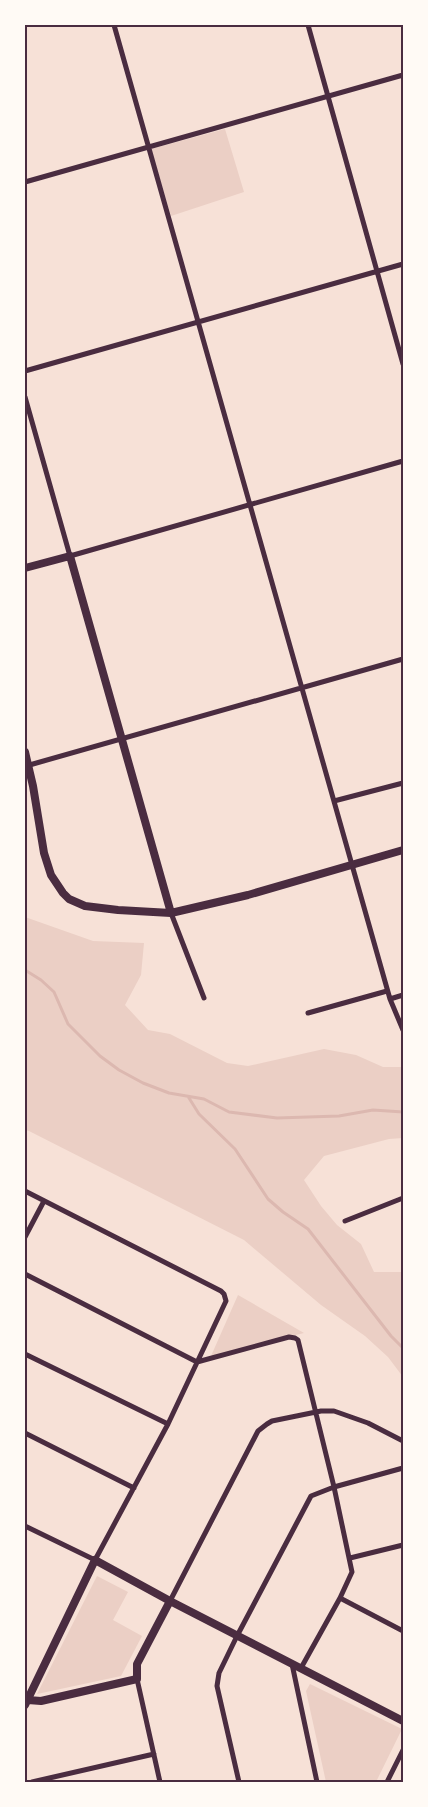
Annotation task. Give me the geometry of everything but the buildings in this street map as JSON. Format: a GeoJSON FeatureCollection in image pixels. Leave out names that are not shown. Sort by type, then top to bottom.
{"type":"FeatureCollection","features":[{"type":"Feature","properties":{"kind":"street"},"geometry":{"type":"LineString","coordinates":[[114,25],[387,991],[403,1030]]}},
{"type":"Feature","properties":{"kind":"street"},"geometry":{"type":"LineString","coordinates":[[308,25],[403,364]]}},
{"type":"Feature","properties":{"kind":"street"},"geometry":{"type":"LineString","coordinates":[[25,182],[403,75]]}},
{"type":"Feature","properties":{"kind":"street"},"geometry":{"type":"LineString","coordinates":[[25,371],[403,264]]}},
{"type":"Feature","properties":{"kind":"street"},"geometry":{"type":"LineString","coordinates":[[25,397],[171,913],[204,998]]}},
{"type":"Feature","properties":{"kind":"street"},"geometry":{"type":"LineString","coordinates":[[25,568],[403,461]]}},
{"type":"Feature","properties":{"kind":"street"},"geometry":{"type":"LineString","coordinates":[[27,765],[403,658]]}},
{"type":"Feature","properties":{"kind":"street"},"geometry":{"type":"LineString","coordinates":[[25,752],[44,852],[51,875],[69,899],[85,906],[171,913],[248,895],[403,850]]}},
{"type":"Feature","properties":{"kind":"street"},"geometry":{"type":"LineString","coordinates":[[334,801],[403,783]]}},
{"type":"Feature","properties":{"kind":"street"},"geometry":{"type":"LineString","coordinates":[[308,1013],[387,991]]}},
{"type":"Feature","properties":{"kind":"street"},"geometry":{"type":"LineString","coordinates":[[390,999],[403,995]]}},
{"type":"Feature","properties":{"kind":"street"},"geometry":{"type":"LineString","coordinates":[[25,1191],[222,1290],[226,1297],[225,1306],[168,1424],[95,1560],[26,1702],[41,1701],[137,1679]]}},
{"type":"Feature","properties":{"kind":"street"},"geometry":{"type":"LineString","coordinates":[[345,1221],[403,1198]]}},
{"type":"Feature","properties":{"kind":"street"},"geometry":{"type":"LineString","coordinates":[[25,1237],[44,1201]]}},
{"type":"Feature","properties":{"kind":"street"},"geometry":{"type":"LineString","coordinates":[[25,1274],[198,1362],[289,1337],[295,1338],[300,1344],[352,1572],[340,1598],[301,1668]]}},
{"type":"Feature","properties":{"kind":"street"},"geometry":{"type":"LineString","coordinates":[[25,1354],[168,1424]]}},
{"type":"Feature","properties":{"kind":"street"},"geometry":{"type":"LineString","coordinates":[[160,1782],[137,1679],[137,1664],[258,1431],[272,1421],[326,1411],[342,1413],[368,1423],[403,1441]]}},
{"type":"Feature","properties":{"kind":"street"},"geometry":{"type":"LineString","coordinates":[[25,1434],[134,1488]]}},
{"type":"Feature","properties":{"kind":"street"},"geometry":{"type":"LineString","coordinates":[[239,1782],[217,1679],[218,1673],[236,1636],[308,1500],[316,1493],[403,1468]]}},
{"type":"Feature","properties":{"kind":"street"},"geometry":{"type":"LineString","coordinates":[[25,1526],[95,1560],[236,1636],[403,1721]]}},
{"type":"Feature","properties":{"kind":"street"},"geometry":{"type":"LineString","coordinates":[[350,1558],[403,1545]]}},
{"type":"Feature","properties":{"kind":"street"},"geometry":{"type":"LineString","coordinates":[[396,1547],[403,1550]]}},
{"type":"Feature","properties":{"kind":"street"},"geometry":{"type":"LineString","coordinates":[[340,1598],[403,1631]]}},
{"type":"Feature","properties":{"kind":"street"},"geometry":{"type":"LineString","coordinates":[[292,1663],[318,1782]]}},
{"type":"Feature","properties":{"kind":"street"},"geometry":{"type":"LineString","coordinates":[[387,1782],[403,1750]]}},
{"type":"Feature","properties":{"kind":"street"},"geometry":{"type":"LineString","coordinates":[[32,1782],[154,1754]]}},
{"type":"Feature","properties":{"kind":"shaded area"},"geometry":{"type":"Polygon","coordinates":[[[225,129],[244,192],[171,216],[151,149],[225,129]]]}},
{"type":"Feature","properties":{"kind":"shaded area"},"geometry":{"type":"Polygon","coordinates":[[[25,917],[93,941],[144,943],[141,975],[125,1005],[148,1030],[170,1034],[227,1063],[248,1066],[324,1049],[356,1055],[383,1067],[403,1067],[403,1138],[389,1139],[324,1156],[304,1180],[321,1206],[337,1225],[361,1244],[374,1272],[403,1272],[403,1377],[388,1357],[365,1336],[321,1305],[244,1240],[25,1130],[25,917]]]}},
{"type":"Feature","properties":{"kind":"shaded area"},"geometry":{"type":"Polygon","coordinates":[[[238,1295],[304,1333],[211,1356],[238,1295]]]}},
{"type":"Feature","properties":{"kind":"shaded area"},"geometry":{"type":"Polygon","coordinates":[[[97,1576],[128,1592],[113,1620],[142,1636],[121,1676],[37,1694],[97,1576]]]}},
{"type":"Feature","properties":{"kind":"shaded area"},"geometry":{"type":"Polygon","coordinates":[[[310,1684],[402,1729],[376,1782],[326,1782],[306,1691],[310,1684]]]}},
{"type":"Feature","properties":{"kind":"waterway"},"geometry":{"type":"LineString","coordinates":[[25,970],[41,980],[54,992],[68,1024],[100,1056],[119,1070],[143,1083],[169,1093],[204,1099],[229,1112],[277,1118],[339,1116],[373,1110],[403,1112]]}},
{"type":"Feature","properties":{"kind":"waterway"},"geometry":{"type":"LineString","coordinates":[[189,1098],[199,1114],[235,1149],[268,1199],[308,1229],[391,1336],[403,1348]]}}]}
